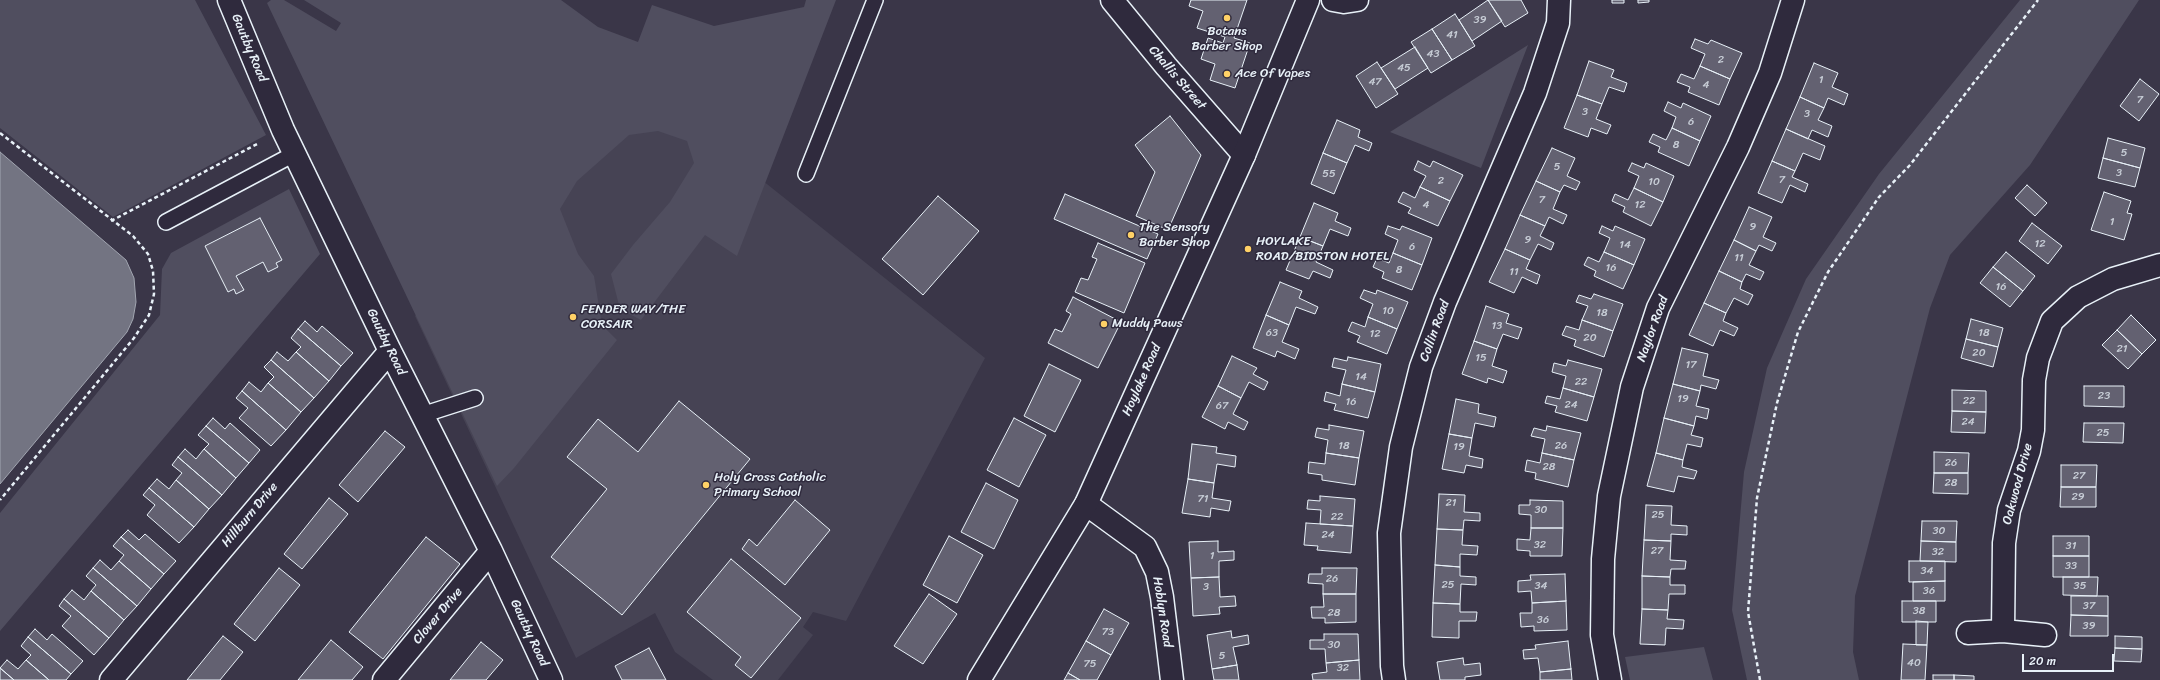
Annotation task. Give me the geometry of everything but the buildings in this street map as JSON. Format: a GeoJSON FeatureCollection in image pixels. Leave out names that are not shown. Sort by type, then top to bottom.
{"type":"FeatureCollection","features":[{"type":"Feature","properties":{"kind":"street","name":"Gautby Road"},"geometry":{"type":"LineString","coordinates":[[229,0],[294,154],[390,351],[491,551],[551,680]]}},
{"type":"Feature","properties":{"kind":"street","name":"Challis Street"},"geometry":{"type":"LineString","coordinates":[[1112,0],[1166,66],[1244,155]]}},
{"type":"Feature","properties":{"kind":"street","name":"Hoylake Road"},"geometry":{"type":"LineString","coordinates":[[979,680],[1086,504],[1244,155],[1308,0]]}},
{"type":"Feature","properties":{"kind":"street"},"geometry":{"type":"LineString","coordinates":[[1333,0],[1344,2],[1357,0]]}},
{"type":"Feature","properties":{"kind":"street","name":"Collin Road"},"geometry":{"type":"LineString","coordinates":[[1394,680],[1392,666],[1389,533],[1401,447],[1421,368],[1445,302],[1536,93],[1558,23],[1559,0]]}},
{"type":"Feature","properties":{"kind":"street","name":"Naylor Road"},"geometry":{"type":"LineString","coordinates":[[1610,680],[1602,635],[1603,559],[1609,496],[1632,387],[1658,308],[1738,147],[1770,73],[1793,0]]}},
{"type":"Feature","properties":{"kind":"street","name":"Oakwood Drive"},"geometry":{"type":"LineString","coordinates":[[2003,631],[2004,543],[2008,516],[2029,451],[2032,430],[2034,380],[2038,358],[2052,321],[2084,294],[2113,279],[2160,265]]}},
{"type":"Feature","properties":{"kind":"street","name":"Hillburn Drive"},"geometry":{"type":"LineString","coordinates":[[111,680],[390,351]]}},
{"type":"Feature","properties":{"kind":"street","name":"Hoblyn Road"},"geometry":{"type":"LineString","coordinates":[[1086,504],[1145,547],[1156,572],[1162,597],[1172,680]]}},
{"type":"Feature","properties":{"kind":"street","name":"Clover Drive"},"geometry":{"type":"LineString","coordinates":[[384,680],[491,551]]}},
{"type":"Feature","properties":{"kind":"street"},"geometry":{"type":"LineString","coordinates":[[1968,633],[2003,631],[2045,635]]}},
{"type":"Feature","properties":{"kind":"lane"},"geometry":{"type":"LineString","coordinates":[[806,174],[875,0]]}},
{"type":"Feature","properties":{"kind":"lane"},"geometry":{"type":"LineString","coordinates":[[166,222],[294,154]]}},
{"type":"Feature","properties":{"kind":"lane"},"geometry":{"type":"LineString","coordinates":[[422,415],[475,398]]}},
{"type":"Feature","properties":{"kind":"path"},"geometry":{"type":"LineString","coordinates":[[1760,680],[1748,612],[1757,498],[1777,403],[1798,332],[1828,272],[1879,197],[1910,165],[2038,0]]}},
{"type":"Feature","properties":{"kind":"path"},"geometry":{"type":"LineString","coordinates":[[111,221],[283,130]]}},
{"type":"Feature","properties":{"kind":"path"},"geometry":{"type":"LineString","coordinates":[[0,133],[111,221],[133,236],[148,254],[153,271],[154,294],[149,315],[134,338],[0,500]]}},
{"type":"Feature","properties":{"kind":"shaded area"},"geometry":{"type":"Polygon","coordinates":[[[0,0],[195,0],[266,135],[113,217],[0,128],[0,0]]]}},
{"type":"Feature","properties":{"kind":"shaded area"},"geometry":{"type":"Polygon","coordinates":[[[271,0],[284,0],[336,31],[341,23],[304,0],[561,0],[598,27],[638,42],[652,5],[714,26],[804,7],[806,0],[836,0],[737,256],[705,235],[641,320],[620,309],[611,274],[633,245],[670,202],[694,163],[687,141],[658,131],[629,135],[577,181],[560,209],[578,254],[594,276],[602,325],[617,340],[514,468],[497,486],[267,3],[271,0]]]}},
{"type":"Feature","properties":{"kind":"shaded area"},"geometry":{"type":"Polygon","coordinates":[[[2020,0],[2139,0],[2030,165],[1950,255],[1930,308],[1855,596],[1853,652],[1859,680],[1747,680],[1732,610],[1744,472],[1767,368],[1806,279],[1879,174],[2020,0]]]}},
{"type":"Feature","properties":{"kind":"shaded area"},"geometry":{"type":"Polygon","coordinates":[[[1528,45],[1481,168],[1390,132],[1528,45]]]}},
{"type":"Feature","properties":{"kind":"shaded area","name":"Holy Cross Catholic Primary School"},"geometry":{"type":"Polygon","coordinates":[[[619,66],[985,358],[846,621],[813,612],[803,627],[813,635],[778,680],[713,680],[675,652],[655,613],[576,658],[415,316],[619,66]]]}},
{"type":"Feature","properties":{"kind":"shaded area"},"geometry":{"type":"Polygon","coordinates":[[[289,189],[320,254],[0,631],[0,513],[160,315],[162,269],[171,253],[289,189]]]}},
{"type":"Feature","properties":{"kind":"shaded area"},"geometry":{"type":"Polygon","coordinates":[[[1704,647],[1713,680],[1630,680],[1625,657],[1704,647]]]}},
{"type":"Feature","properties":{"kind":"water"},"geometry":{"type":"Polygon","coordinates":[[[0,152],[126,260],[134,278],[136,302],[133,319],[127,332],[0,484],[0,152]]]}},
{"type":"Feature","properties":{"kind":"place","name":"Botans Barber Shop"},"geometry":{"type":"Point","coordinates":[1227,18]}},
{"type":"Feature","properties":{"kind":"place","name":"Ace Of Vapes"},"geometry":{"type":"Point","coordinates":[1227,74]}},
{"type":"Feature","properties":{"kind":"place","name":"The Sensory Barber Shop"},"geometry":{"type":"Point","coordinates":[1131,235]}},
{"type":"Feature","properties":{"kind":"place","name":"HOYLAKE ROAD/BIDSTON HOTEL"},"geometry":{"type":"Point","coordinates":[1248,249]}},
{"type":"Feature","properties":{"kind":"place","name":"FENDER WAY/THE CORSAIR"},"geometry":{"type":"Point","coordinates":[573,317]}},
{"type":"Feature","properties":{"kind":"place","name":"Muddy Paws"},"geometry":{"type":"Point","coordinates":[1104,324]}},
{"type":"Feature","properties":{"kind":"place","name":"Holy Cross Catholic Primary School"},"geometry":{"type":"Point","coordinates":[706,485]}}]}
